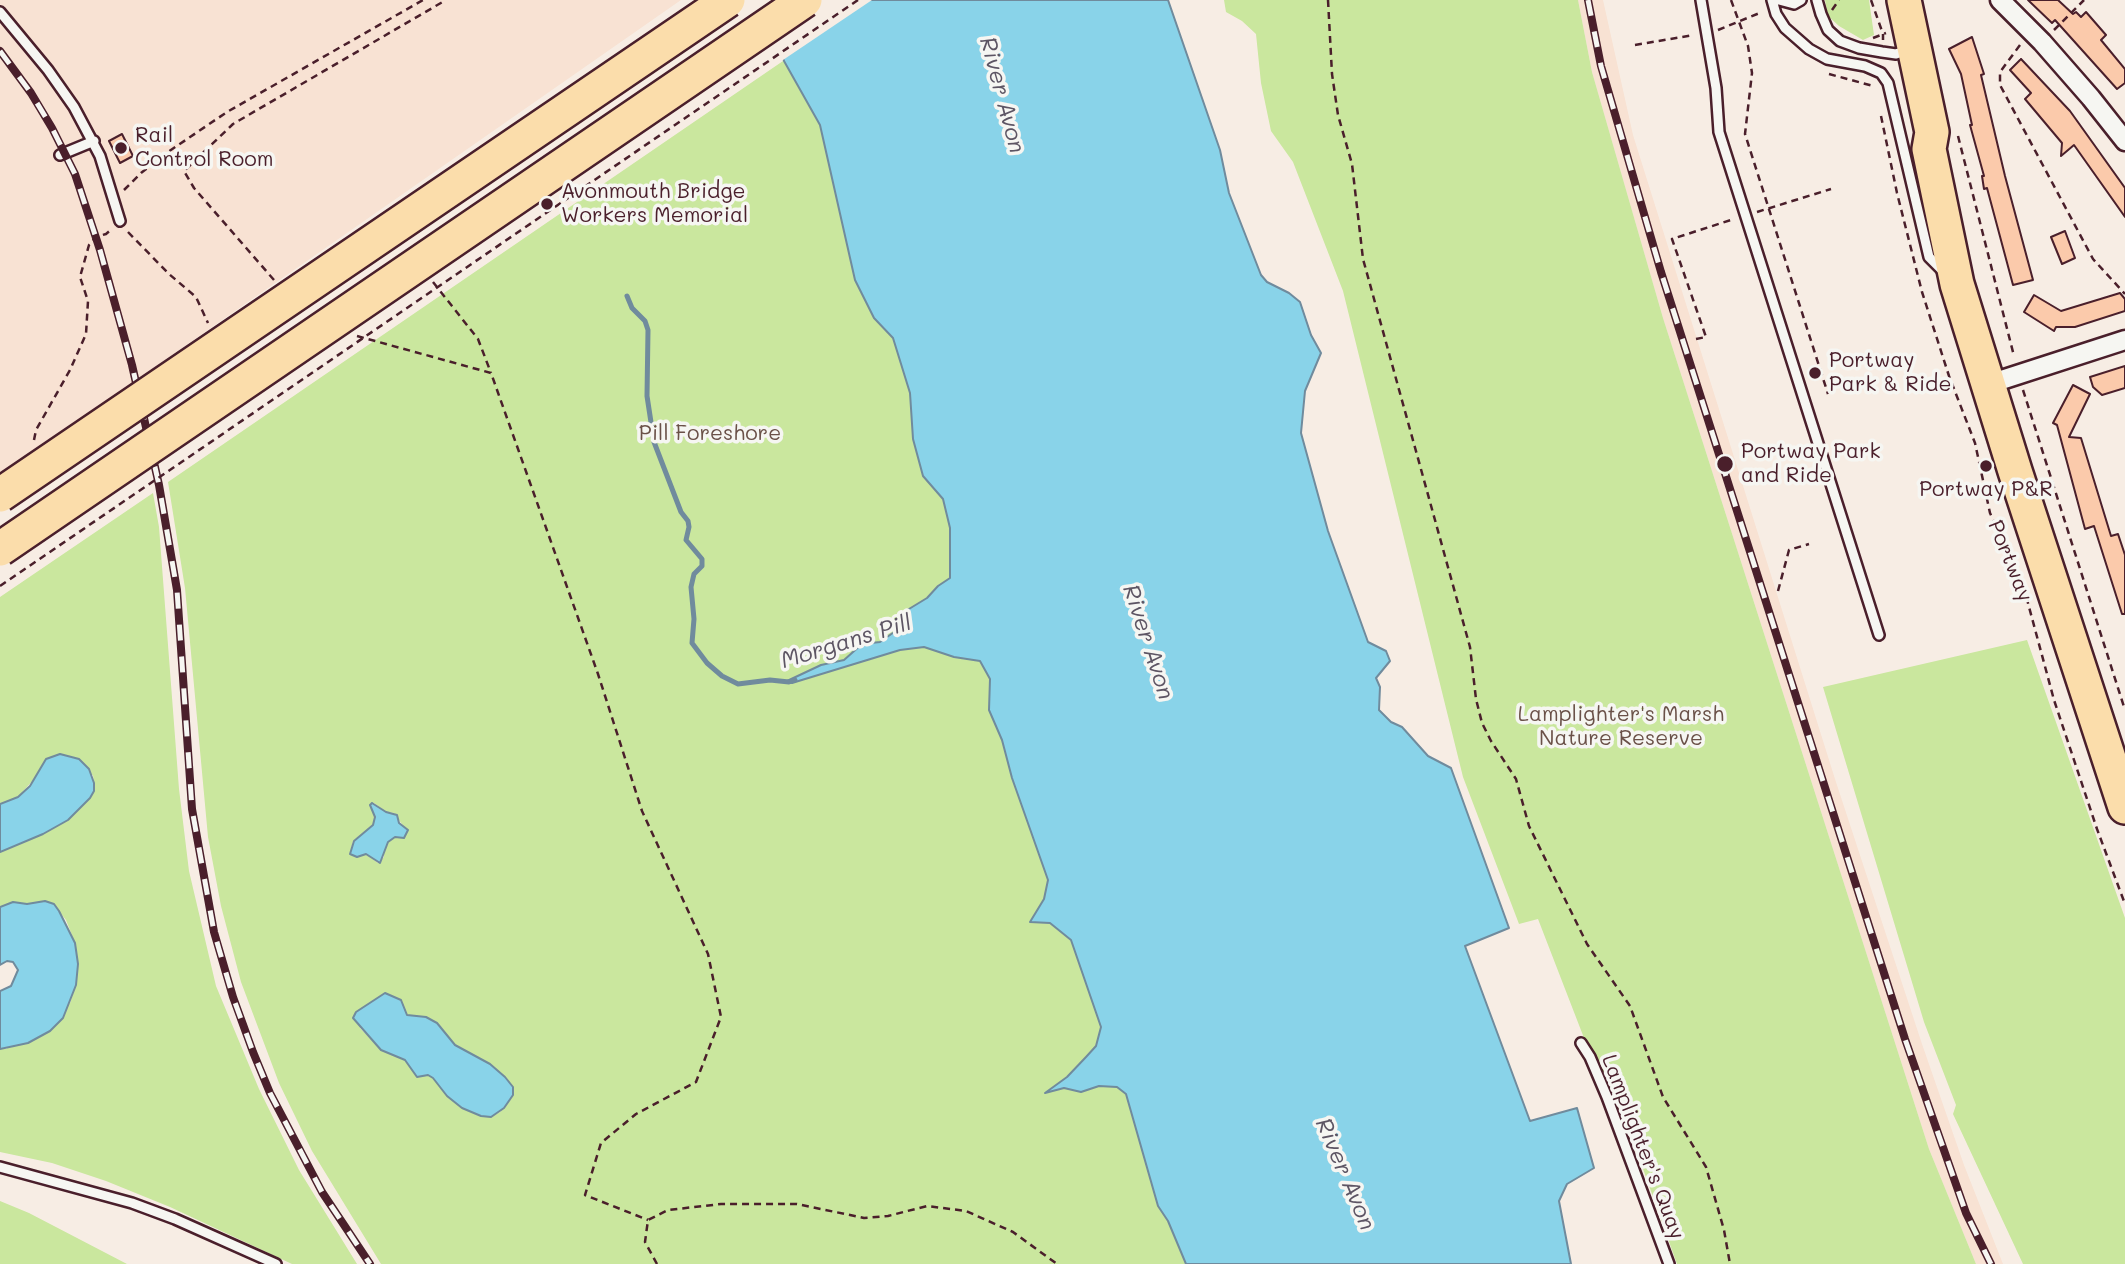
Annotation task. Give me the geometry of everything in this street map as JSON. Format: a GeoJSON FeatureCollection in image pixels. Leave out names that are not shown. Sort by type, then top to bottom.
{"type":"FeatureCollection","features":[{"type":"Feature","properties":{"kind":"highway"},"geometry":{"type":"LineString","coordinates":[[0,495],[729,0]]}},
{"type":"Feature","properties":{"kind":"highway"},"geometry":{"type":"LineString","coordinates":[[0,549],[805,0]]}},
{"type":"Feature","properties":{"kind":"highway","name":"Portway"},"geometry":{"type":"LineString","coordinates":[[1885,0],[1898,45],[1932,132],[1929,149],[1957,284],[2078,669],[2125,807]]}},
{"type":"Feature","properties":{"kind":"highway","name":"Portway"},"geometry":{"type":"LineString","coordinates":[[1898,45],[1904,0]]}},
{"type":"Feature","properties":{"kind":"street"},"geometry":{"type":"LineString","coordinates":[[2000,0],[2091,97],[2125,141]]}},
{"type":"Feature","properties":{"kind":"street"},"geometry":{"type":"LineString","coordinates":[[1989,384],[2125,340]]}},
{"type":"Feature","properties":{"kind":"lane"},"geometry":{"type":"LineString","coordinates":[[1700,0],[1716,89],[1719,132],[1879,635]]}},
{"type":"Feature","properties":{"kind":"lane"},"geometry":{"type":"LineString","coordinates":[[1772,0],[1784,28],[1809,49],[1827,59],[1866,66],[1881,73],[1888,83],[1929,257],[1957,284]]}},
{"type":"Feature","properties":{"kind":"lane"},"geometry":{"type":"LineString","coordinates":[[1779,0],[1794,4],[1801,0]]}},
{"type":"Feature","properties":{"kind":"lane"},"geometry":{"type":"LineString","coordinates":[[1817,0],[1828,30],[1840,41],[1860,48],[1898,45]]}},
{"type":"Feature","properties":{"kind":"lane"},"geometry":{"type":"LineString","coordinates":[[0,12],[48,70],[94,141],[114,200],[118,223]]}},
{"type":"Feature","properties":{"kind":"lane"},"geometry":{"type":"LineString","coordinates":[[60,155],[94,141]]}},
{"type":"Feature","properties":{"kind":"lane","name":"Lamplighter's Quay"},"geometry":{"type":"LineString","coordinates":[[1581,1043],[1607,1097],[1669,1264]]}},
{"type":"Feature","properties":{"kind":"lane"},"geometry":{"type":"LineString","coordinates":[[0,1167],[132,1203],[276,1264]]}},
{"type":"Feature","properties":{"kind":"path"},"geometry":{"type":"LineString","coordinates":[[114,200],[141,173],[194,134],[423,0]]}},
{"type":"Feature","properties":{"kind":"path"},"geometry":{"type":"LineString","coordinates":[[276,282],[194,188],[184,171],[233,124],[446,0]]}},
{"type":"Feature","properties":{"kind":"path"},"geometry":{"type":"LineString","coordinates":[[0,586],[858,0]]}},
{"type":"Feature","properties":{"kind":"path"},"geometry":{"type":"LineString","coordinates":[[1328,0],[1332,74],[1338,115],[1352,164],[1363,259],[1470,647],[1476,699],[1482,723],[1516,779],[1529,826],[1587,944],[1630,1006],[1663,1097],[1706,1167],[1724,1230],[1730,1264]]}},
{"type":"Feature","properties":{"kind":"path"},"geometry":{"type":"LineString","coordinates":[[1731,0],[1748,46],[1752,73],[1745,134],[1828,394]]}},
{"type":"Feature","properties":{"kind":"path"},"geometry":{"type":"LineString","coordinates":[[1871,0],[1898,45]]}},
{"type":"Feature","properties":{"kind":"path"},"geometry":{"type":"LineString","coordinates":[[2084,0],[2036,36],[2000,72],[2000,85],[2092,259],[2125,294]]}},
{"type":"Feature","properties":{"kind":"path"},"geometry":{"type":"LineString","coordinates":[[1635,45],[1707,32],[1762,12]]}},
{"type":"Feature","properties":{"kind":"path"},"geometry":{"type":"LineString","coordinates":[[1829,74],[1878,87]]}},
{"type":"Feature","properties":{"kind":"path","name":"Portway"},"geometry":{"type":"LineString","coordinates":[[1881,111],[1896,193],[1922,292],[1949,376],[1975,443],[1990,513],[2025,592],[2054,700],[2125,904]]}},
{"type":"Feature","properties":{"kind":"path"},"geometry":{"type":"LineString","coordinates":[[1696,339],[1706,337],[1672,239],[1831,188]]}},
{"type":"Feature","properties":{"kind":"path"},"geometry":{"type":"LineString","coordinates":[[34,443],[36,430],[70,370],[86,334],[88,301],[80,277],[89,245],[96,237],[106,234],[118,223],[196,298],[211,329]]}},
{"type":"Feature","properties":{"kind":"path"},"geometry":{"type":"LineString","coordinates":[[429,277],[478,339],[598,674],[642,811],[708,954],[721,1017],[696,1082],[636,1114],[601,1143],[585,1195],[648,1220],[668,1210],[721,1204],[797,1204],[864,1218],[888,1216],[927,1206],[966,1211],[1013,1232],[1057,1264]]}},
{"type":"Feature","properties":{"kind":"path"},"geometry":{"type":"LineString","coordinates":[[351,335],[491,373]]}},
{"type":"Feature","properties":{"kind":"path"},"geometry":{"type":"LineString","coordinates":[[1778,591],[1789,550],[1809,544]]}},
{"type":"Feature","properties":{"kind":"path"},"geometry":{"type":"LineString","coordinates":[[648,1220],[645,1242],[657,1264]]}},
{"type":"Feature","properties":{"kind":"shaded area"},"geometry":{"type":"Polygon","coordinates":[[[0,0],[681,0],[0,475],[0,0]]]}},
{"type":"Feature","properties":{"kind":"shaded area"},"geometry":{"type":"Polygon","coordinates":[[[1578,0],[1603,0],[1633,135],[1835,779],[1922,1044],[1964,1165],[2003,1264],[1976,1264],[1929,1149],[1663,318],[1592,72],[1578,0]]]}},
{"type":"Feature","properties":{"kind":"green space","name":"Lamplighter's Marsh Nature Reserve"},"geometry":{"type":"Polygon","coordinates":[[[1224,0],[1578,0],[1592,72],[1663,318],[1929,1149],[1976,1264],[1677,1264],[1627,1124],[1584,1038],[1538,919],[1519,924],[1463,777],[1343,291],[1293,162],[1271,131],[1261,83],[1256,34],[1242,21],[1226,12],[1224,0]]]}},
{"type":"Feature","properties":{"kind":"green space"},"geometry":{"type":"Polygon","coordinates":[[[1825,0],[1869,0],[1874,35],[1863,40],[1839,26],[1828,16],[1825,0]]]}},
{"type":"Feature","properties":{"kind":"green space","name":"Pill Foreshore"},"geometry":{"type":"Polygon","coordinates":[[[766,9],[1032,435],[912,644],[974,641],[1290,1264],[381,1264],[312,1151],[279,1083],[241,982],[221,906],[208,837],[185,588],[168,482],[783,61],[766,9]],[[374,803],[371,808],[375,817],[373,825],[353,841],[350,854],[366,854],[378,863],[384,857],[388,842],[398,838],[404,827],[394,813],[386,812],[374,803]],[[381,995],[370,1005],[360,1028],[381,1050],[405,1060],[415,1075],[428,1075],[433,1078],[447,1096],[462,1108],[481,1116],[491,1117],[500,1112],[513,1095],[511,1084],[490,1064],[455,1045],[441,1027],[422,1017],[407,1015],[402,1003],[381,995]]]}},
{"type":"Feature","properties":{"kind":"green space"},"geometry":{"type":"Polygon","coordinates":[[[153,493],[159,527],[179,789],[189,871],[216,986],[259,1089],[299,1170],[357,1264],[292,1264],[170,1207],[106,1181],[52,1163],[0,1152],[0,1049],[6,1049],[70,1003],[76,985],[78,964],[75,943],[66,920],[53,904],[45,901],[27,904],[13,902],[0,907],[0,852],[68,820],[94,791],[94,783],[93,775],[35,778],[18,797],[0,804],[0,597],[153,493]]]}},
{"type":"Feature","properties":{"kind":"green space"},"geometry":{"type":"Polygon","coordinates":[[[2027,640],[2125,918],[2125,1264],[2023,1264],[1953,1114],[1956,1105],[1924,1022],[1823,687],[2027,640]]]}},
{"type":"Feature","properties":{"kind":"green space"},"geometry":{"type":"Polygon","coordinates":[[[0,1201],[29,1213],[127,1264],[0,1264],[0,1201]]]}},
{"type":"Feature","properties":{"kind":"water","name":"River Avon"},"geometry":{"type":"Polygon","coordinates":[[[762,0],[1168,0],[1220,150],[1229,193],[1261,275],[1267,282],[1300,302],[1311,335],[1321,353],[1305,391],[1301,433],[1328,531],[1368,642],[1386,651],[1390,661],[1376,678],[1380,687],[1379,710],[1391,722],[1402,727],[1428,756],[1451,768],[1509,928],[1465,946],[1530,1121],[1577,1108],[1594,1168],[1567,1184],[1559,1201],[1571,1264],[1186,1264],[1168,1221],[1158,1206],[1126,1094],[1117,1087],[1099,1086],[1081,1092],[1064,1088],[1045,1093],[1067,1077],[1096,1046],[1101,1027],[1071,940],[1050,923],[1030,922],[1044,899],[1048,880],[1012,778],[1002,740],[989,710],[990,679],[980,661],[954,657],[924,647],[900,650],[792,683],[787,681],[821,665],[844,660],[862,644],[880,642],[897,630],[904,612],[927,598],[950,578],[950,528],[943,499],[923,476],[913,439],[910,393],[893,338],[874,318],[855,280],[820,125],[784,61],[762,0]]]}},
{"type":"Feature","properties":{"kind":"water"},"geometry":{"type":"Polygon","coordinates":[[[60,754],[79,759],[89,769],[94,783],[90,798],[68,820],[0,852],[0,804],[18,797],[30,786],[46,759],[60,754]]]}},
{"type":"Feature","properties":{"kind":"water"},"geometry":{"type":"Polygon","coordinates":[[[372,803],[397,815],[399,823],[408,830],[404,838],[395,837],[388,842],[380,863],[366,854],[357,857],[350,854],[354,841],[373,825],[375,817],[370,805],[372,803]]]}},
{"type":"Feature","properties":{"kind":"water"},"geometry":{"type":"Polygon","coordinates":[[[45,901],[54,904],[59,911],[75,943],[78,964],[76,985],[63,1018],[50,1031],[28,1043],[0,1049],[0,991],[11,986],[18,970],[13,962],[7,961],[0,965],[0,907],[13,902],[27,904],[45,901]]]}},
{"type":"Feature","properties":{"kind":"water"},"geometry":{"type":"Polygon","coordinates":[[[385,993],[401,1000],[407,1015],[426,1017],[437,1023],[455,1045],[490,1064],[505,1077],[513,1087],[513,1095],[504,1108],[491,1117],[462,1108],[447,1096],[433,1078],[428,1075],[417,1077],[405,1060],[381,1050],[353,1018],[356,1012],[385,993]]]}},
{"type":"Feature","properties":{"kind":"pier"},"geometry":{"type":"Polygon","coordinates":[[[758,0],[872,0],[780,62],[758,0]]]}},
{"type":"Feature","properties":{"kind":"building"},"geometry":{"type":"Polygon","coordinates":[[[2028,0],[2058,0],[2073,14],[2076,12],[2081,17],[2086,12],[2106,35],[2101,40],[2125,69],[2125,83],[2117,89],[2055,20],[2052,23],[2028,0]]]}},
{"type":"Feature","properties":{"kind":"building"},"geometry":{"type":"Polygon","coordinates":[[[1972,37],[1984,74],[1981,75],[2005,176],[2033,280],[2013,285],[1987,188],[1984,189],[1984,176],[1970,125],[1961,74],[1949,49],[1972,37]]]}},
{"type":"Feature","properties":{"kind":"building"},"geometry":{"type":"Polygon","coordinates":[[[2021,59],[2070,111],[2125,188],[2125,217],[2074,145],[2061,156],[2062,143],[2025,99],[2031,93],[2010,70],[2021,59]]]}},
{"type":"Feature","properties":{"kind":"building","name":"Rail Control Room"},"geometry":{"type":"Polygon","coordinates":[[[122,134],[133,156],[120,163],[109,141],[122,134]]]}},
{"type":"Feature","properties":{"kind":"building"},"geometry":{"type":"Polygon","coordinates":[[[2065,231],[2075,258],[2062,264],[2051,237],[2065,231]]]}},
{"type":"Feature","properties":{"kind":"building"},"geometry":{"type":"Polygon","coordinates":[[[2120,293],[2125,299],[2125,311],[2075,327],[2056,327],[2054,331],[2024,312],[2034,295],[2061,311],[2120,293]]]}},
{"type":"Feature","properties":{"kind":"building"},"geometry":{"type":"Polygon","coordinates":[[[2125,366],[2125,388],[2102,395],[2093,387],[2090,377],[2125,366]]]}},
{"type":"Feature","properties":{"kind":"building"},"geometry":{"type":"Polygon","coordinates":[[[2073,385],[2090,394],[2069,437],[2081,438],[2111,536],[2118,534],[2125,555],[2125,614],[2122,614],[2094,526],[2085,529],[2057,425],[2053,423],[2073,385]]]}},
{"type":"Feature","properties":{"kind":"waterway","name":"Morgans Pill"},"geometry":{"type":"LineString","coordinates":[[627,296],[632,308],[645,321],[648,330],[647,396],[654,442],[681,512],[688,521],[686,540],[702,559],[702,566],[694,574],[691,587],[694,619],[692,643],[707,663],[722,676],[738,684],[795,680]]}},
{"type":"Feature","properties":{"kind":"railway"},"geometry":{"type":"LineString","coordinates":[[1588,0],[1601,66],[1661,272],[1905,1039],[1966,1213],[1991,1264]]}},
{"type":"Feature","properties":{"kind":"railway"},"geometry":{"type":"LineString","coordinates":[[0,51],[31,93],[75,174],[100,250],[132,365],[159,485],[177,590],[192,809],[214,932],[233,997],[270,1093],[322,1192],[370,1264]]}},
{"type":"Feature","properties":{"kind":"place","name":"Rail Control Room"},"geometry":{"type":"Point","coordinates":[121,148]}},
{"type":"Feature","properties":{"kind":"place","name":"Avonmouth Bridge Workers Memorial"},"geometry":{"type":"Point","coordinates":[547,204]}},
{"type":"Feature","properties":{"kind":"place","name":"Portway Park & Ride"},"geometry":{"type":"Point","coordinates":[1815,373]}},
{"type":"Feature","properties":{"kind":"place","name":"Portway Park and Ride"},"geometry":{"type":"Point","coordinates":[1725,464]}},
{"type":"Feature","properties":{"kind":"place","name":"Portway P&R"},"geometry":{"type":"Point","coordinates":[1986,466]}}]}
